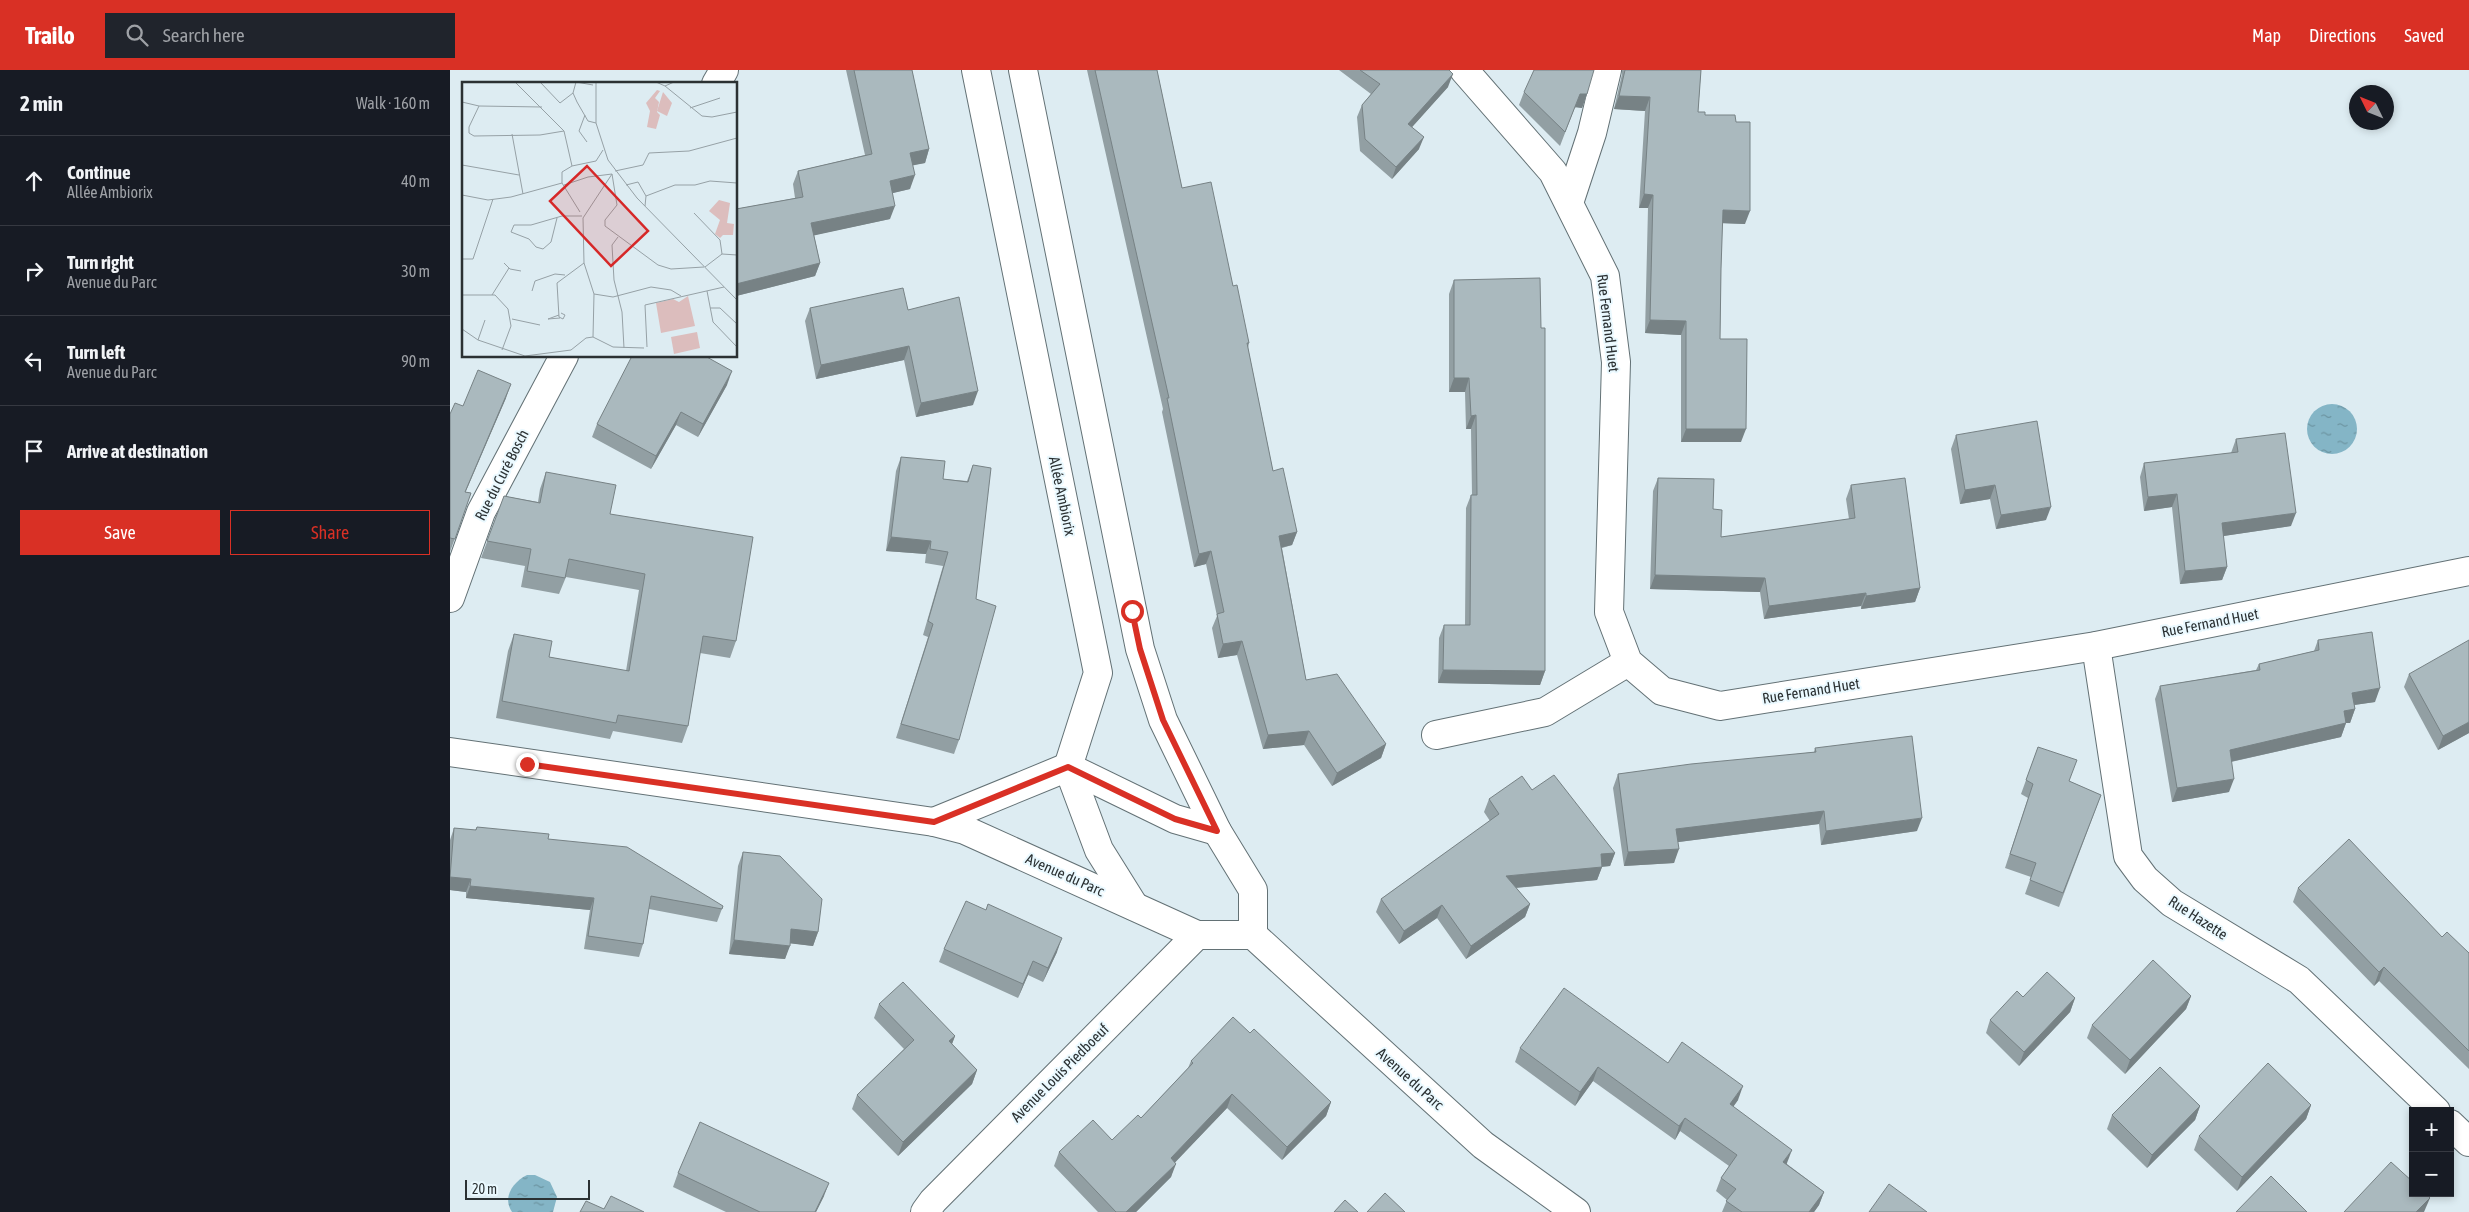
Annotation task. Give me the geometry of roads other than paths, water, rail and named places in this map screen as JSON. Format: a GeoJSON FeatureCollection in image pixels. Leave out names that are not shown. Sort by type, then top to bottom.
{"type":"FeatureCollection","features":[{"type":"Feature","properties":{"kind":"street"},"geometry":{"type":"LineString","coordinates":[[717,82],[724,70]]}},
{"type":"Feature","properties":{"kind":"street","name":"Allée Ambiorix"},"geometry":{"type":"LineString","coordinates":[[976,70],[1098,672],[1068,767]]}},
{"type":"Feature","properties":{"kind":"street"},"geometry":{"type":"LineString","coordinates":[[1023,70],[1140,649],[1163,720],[1217,831],[1252,890],[1253,935]]}},
{"type":"Feature","properties":{"kind":"street","name":"Rue Fernand Huet"},"geometry":{"type":"LineString","coordinates":[[1464,70],[1553,172],[1605,276],[1616,362],[1609,612],[1628,662],[1662,691],[1720,706],[2096,646],[2469,571]]}},
{"type":"Feature","properties":{"kind":"street"},"geometry":{"type":"LineString","coordinates":[[1569,203],[1592,133],[1607,70]]}},
{"type":"Feature","properties":{"kind":"street","name":"Rue du Curé Bosch"},"geometry":{"type":"LineString","coordinates":[[450,598],[480,512],[563,358]]}},
{"type":"Feature","properties":{"kind":"street","name":"Rue Hazette"},"geometry":{"type":"LineString","coordinates":[[2096,646],[2128,856],[2145,879],[2172,903],[2298,980],[2432,1107]]}},
{"type":"Feature","properties":{"kind":"street"},"geometry":{"type":"LineString","coordinates":[[1436,734],[1544,712],[1628,662]]}},
{"type":"Feature","properties":{"kind":"street","name":"Avenue du Parc"},"geometry":{"type":"LineString","coordinates":[[450,752],[934,822],[965,830],[1197,935],[1253,935],[1483,1145],[1576,1212]]}},
{"type":"Feature","properties":{"kind":"street"},"geometry":{"type":"LineString","coordinates":[[1068,767],[1099,850],[1134,906]]}},
{"type":"Feature","properties":{"kind":"street"},"geometry":{"type":"LineString","coordinates":[[934,822],[1068,767],[1175,819],[1217,831]]}},
{"type":"Feature","properties":{"kind":"street","name":"Avenue Louis Piedboeuf"},"geometry":{"type":"LineString","coordinates":[[925,1212],[933,1201],[1197,935]]}},
{"type":"Feature","properties":{"kind":"street"},"geometry":{"type":"LineString","coordinates":[[2454,1128],[2469,1142]]}},
{"type":"Feature","properties":{"kind":"water"},"geometry":{"type":"Polygon","coordinates":[[[2332,404],[2346,408],[2353,415],[2357,429],[2353,443],[2346,450],[2332,454],[2318,450],[2311,443],[2307,429],[2311,415],[2318,408],[2332,404]]]}},
{"type":"Feature","properties":{"kind":"water"},"geometry":{"type":"Polygon","coordinates":[[[527,1175],[535,1175],[550,1182],[557,1197],[553,1212],[512,1212],[508,1201],[511,1190],[517,1182],[527,1175]]]}}]}
